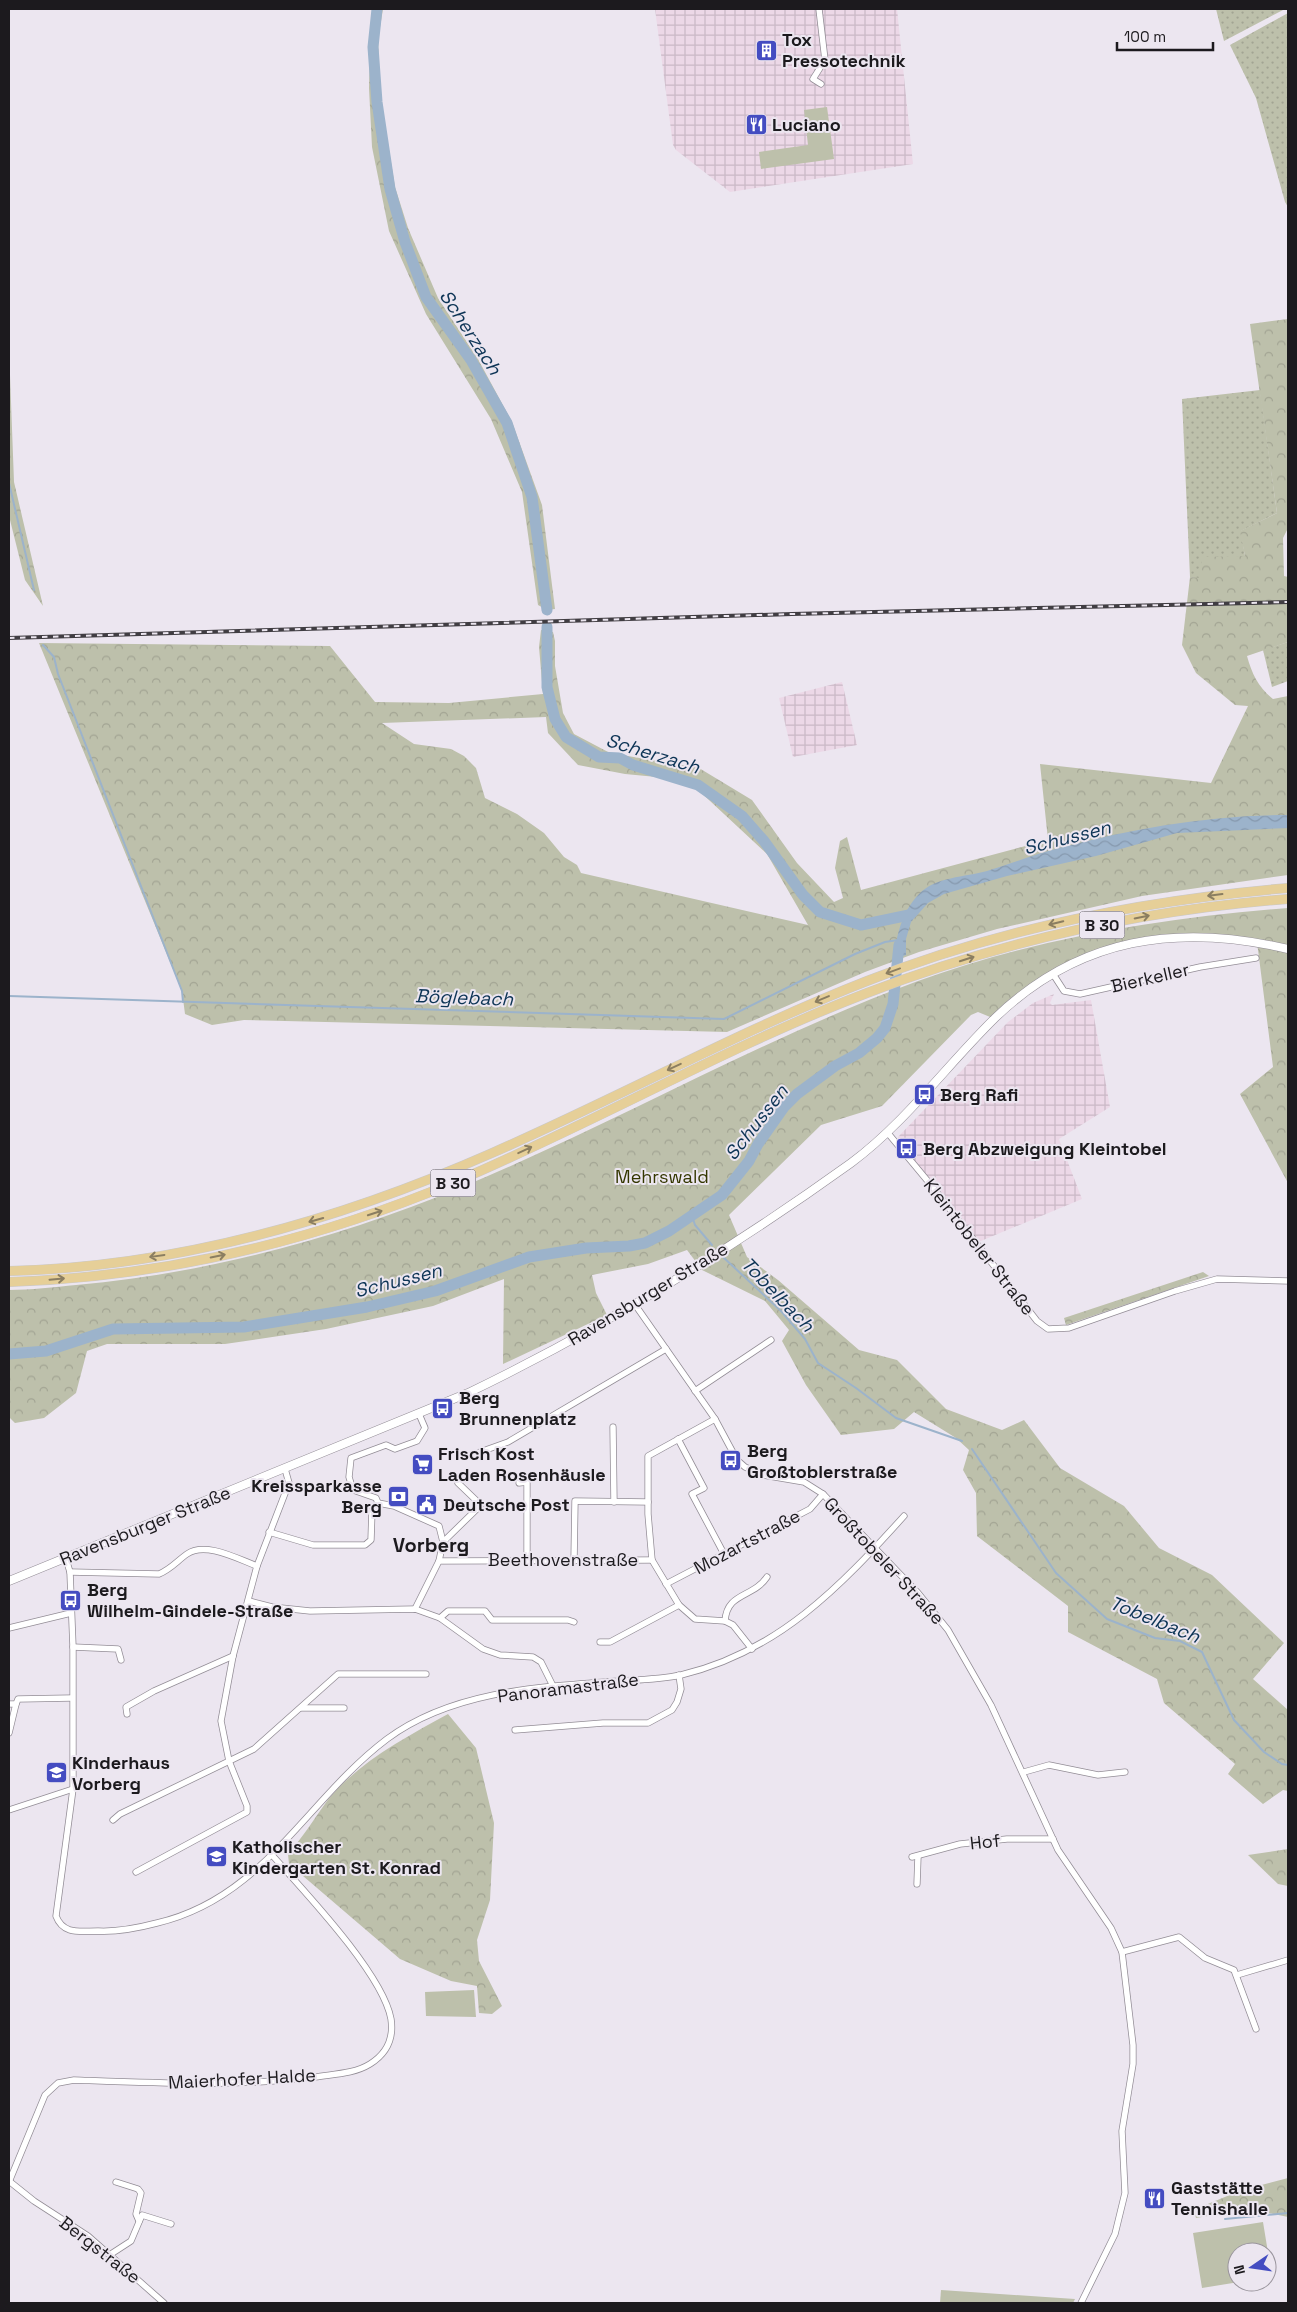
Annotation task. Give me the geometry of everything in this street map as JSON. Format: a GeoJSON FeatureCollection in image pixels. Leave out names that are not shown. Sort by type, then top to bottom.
{"type":"FeatureCollection","features":[{"type":"Feature","properties":{"kind":"highway","name":"B 30"},"geometry":{"type":"LineString","coordinates":[[9,1271],[97,1264],[193,1250],[318,1219],[388,1196],[494,1153],[744,1034],[867,981],[920,961],[999,937],[1091,915],[1173,900],[1288,888]]}},
{"type":"Feature","properties":{"kind":"highway","name":"B 30"},"geometry":{"type":"LineString","coordinates":[[9,1282],[99,1275],[197,1260],[269,1244],[391,1207],[499,1162],[757,1040],[869,992],[920,974],[1000,948],[1075,930],[1213,906],[1288,899]]}},
{"type":"Feature","properties":{"kind":"main road","name":"Ravensburger Straße"},"geometry":{"type":"LineString","coordinates":[[9,1581],[419,1414],[532,1362],[636,1306],[855,1160],[887,1132],[994,1019],[1014,1001],[1052,974],[1075,962],[1120,946],[1169,938],[1221,936],[1288,949]]}},
{"type":"Feature","properties":{"kind":"street"},"geometry":{"type":"LineString","coordinates":[[819,9],[825,60],[813,78],[821,84]]}},
{"type":"Feature","properties":{"kind":"street","name":"Bierkeller"},"geometry":{"type":"LineString","coordinates":[[1052,974],[1064,991],[1080,994],[1200,967],[1256,958]]}},
{"type":"Feature","properties":{"kind":"street","name":"Kleintobeler Straße"},"geometry":{"type":"LineString","coordinates":[[887,1132],[931,1184],[1037,1321],[1048,1329],[1070,1328],[1175,1291],[1218,1279],[1288,1282]]}},
{"type":"Feature","properties":{"kind":"street","name":"Großtobeler Straße"},"geometry":{"type":"LineString","coordinates":[[636,1306],[715,1419],[733,1455],[745,1467],[763,1475],[804,1482],[822,1494],[918,1593],[948,1630],[991,1705],[1024,1772],[1058,1850],[1111,1928],[1122,1952],[1131,2016],[1133,2054],[1122,2131],[1125,2193],[1115,2234],[1081,2303]]}},
{"type":"Feature","properties":{"kind":"street"},"geometry":{"type":"LineString","coordinates":[[695,1391],[771,1340]]}},
{"type":"Feature","properties":{"kind":"street"},"geometry":{"type":"LineString","coordinates":[[480,1452],[508,1442],[666,1349]]}},
{"type":"Feature","properties":{"kind":"street"},"geometry":{"type":"LineString","coordinates":[[378,1504],[376,1498],[353,1490],[349,1477],[351,1458],[386,1445],[395,1449],[417,1441],[425,1428],[419,1414]]}},
{"type":"Feature","properties":{"kind":"street"},"geometry":{"type":"LineString","coordinates":[[715,1419],[648,1456],[648,1502],[652,1560],[679,1605],[695,1619],[725,1620],[733,1625],[752,1649]]}},
{"type":"Feature","properties":{"kind":"street"},"geometry":{"type":"LineString","coordinates":[[613,1427],[614,1502]]}},
{"type":"Feature","properties":{"kind":"street"},"geometry":{"type":"LineString","coordinates":[[678,1439],[704,1488],[692,1494],[724,1554]]}},
{"type":"Feature","properties":{"kind":"street"},"geometry":{"type":"LineString","coordinates":[[136,1872],[246,1812],[247,1806],[229,1761],[221,1721],[233,1656],[248,1601],[269,1532],[288,1483],[285,1469]]}},
{"type":"Feature","properties":{"kind":"street"},"geometry":{"type":"LineString","coordinates":[[519,1483],[527,1482],[527,1560]]}},
{"type":"Feature","properties":{"kind":"street"},"geometry":{"type":"LineString","coordinates":[[443,1542],[481,1505],[458,1483]]}},
{"type":"Feature","properties":{"kind":"street","name":"Mozartstraße"},"geometry":{"type":"LineString","coordinates":[[666,1584],[810,1509],[822,1494]]}},
{"type":"Feature","properties":{"kind":"street"},"geometry":{"type":"LineString","coordinates":[[574,1561],[575,1501],[648,1502]]}},
{"type":"Feature","properties":{"kind":"street"},"geometry":{"type":"LineString","coordinates":[[269,1532],[313,1545],[365,1545],[371,1540],[372,1510],[378,1504]]}},
{"type":"Feature","properties":{"kind":"street"},"geometry":{"type":"LineString","coordinates":[[378,1504],[394,1506],[440,1526],[443,1542],[438,1560],[415,1609]]}},
{"type":"Feature","properties":{"kind":"street","name":"Panoramastraße"},"geometry":{"type":"LineString","coordinates":[[73,1789],[56,1916],[60,1925],[66,1930],[128,1930],[180,1917],[204,1907],[231,1892],[272,1855],[360,1762],[389,1738],[417,1721],[442,1710],[494,1695],[553,1686],[679,1675],[720,1664],[752,1649],[786,1629],[815,1607],[875,1548],[904,1516]]}},
{"type":"Feature","properties":{"kind":"street"},"geometry":{"type":"LineString","coordinates":[[70,1572],[159,1574],[171,1569],[188,1552],[204,1548],[258,1566]]}},
{"type":"Feature","properties":{"kind":"street"},"geometry":{"type":"LineString","coordinates":[[9,1810],[73,1789],[73,1647],[70,1572],[66,1559]]}},
{"type":"Feature","properties":{"kind":"street","name":"Beethovenstraße"},"geometry":{"type":"LineString","coordinates":[[438,1560],[652,1560]]}},
{"type":"Feature","properties":{"kind":"street"},"geometry":{"type":"LineString","coordinates":[[725,1620],[726,1610],[730,1603],[760,1586],[767,1577]]}},
{"type":"Feature","properties":{"kind":"street"},"geometry":{"type":"LineString","coordinates":[[248,1601],[272,1607],[310,1611],[415,1609],[440,1618],[483,1649],[500,1655],[532,1657],[541,1662],[553,1686]]}},
{"type":"Feature","properties":{"kind":"street"},"geometry":{"type":"LineString","coordinates":[[600,1642],[610,1642],[679,1605]]}},
{"type":"Feature","properties":{"kind":"street"},"geometry":{"type":"LineString","coordinates":[[440,1618],[448,1611],[485,1611],[492,1620],[568,1620],[574,1622]]}},
{"type":"Feature","properties":{"kind":"street"},"geometry":{"type":"LineString","coordinates":[[9,1628],[71,1613]]}},
{"type":"Feature","properties":{"kind":"street"},"geometry":{"type":"LineString","coordinates":[[73,1647],[118,1649],[121,1660]]}},
{"type":"Feature","properties":{"kind":"street"},"geometry":{"type":"LineString","coordinates":[[127,1714],[126,1707],[147,1695],[233,1656]]}},
{"type":"Feature","properties":{"kind":"street"},"geometry":{"type":"LineString","coordinates":[[114,1820],[120,1814],[254,1749],[338,1674],[426,1674]]}},
{"type":"Feature","properties":{"kind":"street"},"geometry":{"type":"LineString","coordinates":[[515,1730],[603,1723],[648,1723],[672,1710],[678,1702],[681,1689],[679,1675]]}},
{"type":"Feature","properties":{"kind":"street"},"geometry":{"type":"LineString","coordinates":[[9,1732],[18,1699],[72,1698]]}},
{"type":"Feature","properties":{"kind":"street"},"geometry":{"type":"LineString","coordinates":[[9,1704],[16,1704]]}},
{"type":"Feature","properties":{"kind":"street"},"geometry":{"type":"LineString","coordinates":[[301,1708],[344,1708]]}},
{"type":"Feature","properties":{"kind":"street"},"geometry":{"type":"LineString","coordinates":[[1024,1772],[1049,1765],[1098,1774],[1125,1772]]}},
{"type":"Feature","properties":{"kind":"street","name":"Hof"},"geometry":{"type":"LineString","coordinates":[[917,1884],[915,1857],[960,1844],[1007,1839],[1053,1839]]}},
{"type":"Feature","properties":{"kind":"street","name":"Maierhofer Halde"},"geometry":{"type":"LineString","coordinates":[[9,2182],[42,2100],[58,2083],[74,2080],[227,2084],[297,2080],[341,2073],[368,2065],[386,2049],[390,2040],[391,2020],[379,1990],[346,1942],[272,1855]]}},
{"type":"Feature","properties":{"kind":"street"},"geometry":{"type":"LineString","coordinates":[[1122,1952],[1179,1937],[1206,1958],[1227,1967],[1237,1975],[1241,1992],[1256,2029]]}},
{"type":"Feature","properties":{"kind":"street"},"geometry":{"type":"LineString","coordinates":[[1237,1975],[1288,1960]]}},
{"type":"Feature","properties":{"kind":"street","name":"Bergstraße"},"geometry":{"type":"LineString","coordinates":[[9,2182],[111,2254],[163,2303]]}},
{"type":"Feature","properties":{"kind":"street"},"geometry":{"type":"LineString","coordinates":[[116,2182],[138,2189],[141,2192],[136,2214],[139,2221]]}},
{"type":"Feature","properties":{"kind":"street"},"geometry":{"type":"LineString","coordinates":[[111,2254],[132,2241],[136,2234],[140,2217],[145,2215],[171,2224]]}},
{"type":"Feature","properties":{"kind":"shaded area"},"geometry":{"type":"Polygon","coordinates":[[[655,9],[897,9],[913,164],[730,192],[676,150],[673,145],[655,9]]]}},
{"type":"Feature","properties":{"kind":"shaded area"},"geometry":{"type":"Polygon","coordinates":[[[842,682],[857,745],[793,757],[779,698],[842,682]]]}},
{"type":"Feature","properties":{"kind":"shaded area"},"geometry":{"type":"Polygon","coordinates":[[[1054,994],[1050,1003],[1052,1005],[1091,1000],[1110,1107],[1059,1139],[1082,1199],[976,1243],[902,1150],[898,1137],[1008,1022],[1033,1003],[1054,994]]]}},
{"type":"Feature","properties":{"kind":"green space"},"geometry":{"type":"Polygon","coordinates":[[[374,9],[383,9],[378,39],[380,94],[395,187],[408,228],[438,298],[478,359],[512,422],[542,505],[555,609],[547,610],[538,605],[522,492],[491,419],[426,314],[389,231],[372,147],[369,88],[370,46],[374,9]]]}},
{"type":"Feature","properties":{"kind":"green space"},"geometry":{"type":"Polygon","coordinates":[[[1216,9],[1285,9],[1224,41],[1216,9]]]}},
{"type":"Feature","properties":{"kind":"green space"},"geometry":{"type":"Polygon","coordinates":[[[1288,13],[1288,207],[1256,98],[1230,45],[1288,13]]]}},
{"type":"Feature","properties":{"kind":"green space"},"geometry":{"type":"Polygon","coordinates":[[[827,107],[834,159],[761,169],[759,152],[808,145],[804,110],[827,107]]]}},
{"type":"Feature","properties":{"kind":"green space"},"geometry":{"type":"Polygon","coordinates":[[[1288,319],[1288,528],[1283,538],[1284,576],[1288,577],[1288,642],[1247,656],[1256,680],[1263,690],[1273,699],[1288,696],[1288,875],[1142,896],[997,929],[919,952],[865,972],[727,1032],[244,1020],[212,1025],[185,1014],[182,991],[39,643],[330,646],[375,702],[449,703],[543,694],[539,647],[541,630],[553,632],[555,666],[563,713],[574,734],[610,753],[699,768],[752,800],[797,863],[834,902],[843,898],[835,868],[840,841],[847,837],[861,890],[1048,840],[1040,764],[1211,783],[1248,706],[1235,705],[1196,673],[1182,645],[1190,577],[1200,578],[1202,557],[1245,556],[1240,531],[1277,513],[1250,324],[1288,319]],[[546,717],[382,723],[414,744],[451,749],[464,756],[476,768],[485,798],[517,814],[544,833],[564,857],[577,865],[581,873],[808,925],[767,854],[695,787],[667,778],[625,774],[578,765],[548,733],[546,717]]]}},
{"type":"Feature","properties":{"kind":"green space"},"geometry":{"type":"Polygon","coordinates":[[[9,348],[14,482],[43,606],[25,580],[9,516],[9,348]]]}},
{"type":"Feature","properties":{"kind":"green space"},"geometry":{"type":"Polygon","coordinates":[[[1260,390],[1277,513],[1241,531],[1245,556],[1200,579],[1190,577],[1182,399],[1260,390]]]}},
{"type":"Feature","properties":{"kind":"green space"},"geometry":{"type":"Polygon","coordinates":[[[1288,642],[1288,681],[1272,687],[1263,650],[1288,642]]]}},
{"type":"Feature","properties":{"kind":"green space","name":"Mehrswald"},"geometry":{"type":"Polygon","coordinates":[[[1288,908],[1288,1183],[1240,1094],[1273,1067],[1257,942],[1221,936],[1120,946],[1053,974],[995,1019],[978,1012],[971,1015],[882,1106],[821,1125],[729,1215],[747,1257],[778,1280],[859,1350],[897,1360],[946,1409],[1002,1430],[1024,1420],[1060,1468],[1124,1506],[1159,1548],[1212,1575],[1284,1643],[1253,1679],[1288,1710],[1288,1791],[1283,1790],[1263,1804],[1228,1774],[1235,1764],[1164,1703],[1157,1679],[1068,1632],[1068,1606],[977,1536],[976,1493],[963,1470],[969,1450],[956,1438],[914,1412],[894,1429],[841,1435],[806,1385],[782,1341],[789,1330],[765,1301],[702,1270],[687,1250],[648,1264],[592,1275],[596,1293],[607,1315],[503,1364],[504,1279],[433,1306],[326,1329],[225,1344],[107,1344],[87,1351],[76,1393],[44,1418],[15,1423],[9,1417],[9,1290],[76,1285],[175,1272],[273,1251],[321,1237],[416,1205],[462,1187],[576,1136],[802,1029],[918,981],[1008,953],[1100,932],[1241,912],[1288,908]]]}},
{"type":"Feature","properties":{"kind":"green space"},"geometry":{"type":"Polygon","coordinates":[[[1203,1272],[1209,1276],[1066,1325],[1064,1318],[1203,1272]]]}},
{"type":"Feature","properties":{"kind":"green space"},"geometry":{"type":"Polygon","coordinates":[[[448,1714],[476,1748],[494,1823],[490,1900],[477,1940],[479,1961],[502,2006],[492,2014],[479,2013],[477,1986],[451,1981],[400,1959],[289,1864],[288,1854],[339,1787],[383,1752],[448,1714]]]}},
{"type":"Feature","properties":{"kind":"green space"},"geometry":{"type":"Polygon","coordinates":[[[1288,1849],[1288,1886],[1278,1884],[1248,1855],[1288,1849]]]}},
{"type":"Feature","properties":{"kind":"green space"},"geometry":{"type":"Polygon","coordinates":[[[474,1990],[476,2017],[426,2016],[425,1992],[474,1990]]]}},
{"type":"Feature","properties":{"kind":"green space"},"geometry":{"type":"Polygon","coordinates":[[[1288,2178],[1288,2217],[1249,2209],[1196,2218],[1193,2210],[1242,2190],[1288,2178]]]}},
{"type":"Feature","properties":{"kind":"green space"},"geometry":{"type":"Polygon","coordinates":[[[1263,2222],[1266,2242],[1227,2242],[1227,2284],[1202,2288],[1193,2233],[1263,2222]]]}},
{"type":"Feature","properties":{"kind":"green space"},"geometry":{"type":"Polygon","coordinates":[[[941,2290],[1075,2299],[1073,2303],[940,2303],[941,2290]]]}},
{"type":"Feature","properties":{"kind":"water"},"geometry":{"type":"Polygon","coordinates":[[[1288,815],[1288,828],[1177,833],[1096,856],[1007,876],[944,894],[928,903],[911,922],[906,939],[906,955],[893,960],[898,933],[908,909],[919,894],[933,884],[951,878],[987,871],[1041,853],[1116,834],[1201,820],[1288,815]]]}},
{"type":"Feature","properties":{"kind":"waterway","name":"Scherzach"},"geometry":{"type":"LineString","coordinates":[[377,9],[373,47],[377,102],[390,189],[405,242],[426,297],[471,360],[507,423],[532,497],[547,610]]}},
{"type":"Feature","properties":{"kind":"waterway"},"geometry":{"type":"LineString","coordinates":[[9,483],[34,590]]}},
{"type":"Feature","properties":{"kind":"waterway","name":"Scherzach"},"geometry":{"type":"LineString","coordinates":[[547,627],[547,687],[555,719],[566,737],[599,757],[620,758],[633,765],[698,785],[742,816],[764,841],[803,895],[820,912],[861,925],[909,915]]}},
{"type":"Feature","properties":{"kind":"waterway"},"geometry":{"type":"LineString","coordinates":[[43,645],[54,657],[58,674],[182,991],[183,1002]]}},
{"type":"Feature","properties":{"kind":"waterway","name":"Böglebach"},"geometry":{"type":"LineString","coordinates":[[9,996],[724,1019],[855,954],[885,942],[898,940]]}},
{"type":"Feature","properties":{"kind":"waterway","name":"Schussen"},"geometry":{"type":"LineString","coordinates":[[9,1354],[46,1351],[113,1329],[244,1327],[367,1307],[435,1291],[529,1257],[586,1248],[629,1246],[645,1243],[669,1231],[722,1195],[749,1161],[758,1144],[784,1107],[797,1094],[835,1066],[859,1053],[877,1038],[885,1028],[893,1004],[899,945]]}},
{"type":"Feature","properties":{"kind":"waterway","name":"Tobelbach"},"geometry":{"type":"LineString","coordinates":[[692,1216],[695,1225],[712,1245]]}},
{"type":"Feature","properties":{"kind":"waterway","name":"Tobelbach"},"geometry":{"type":"LineString","coordinates":[[723,1257],[781,1311],[805,1339],[818,1363],[896,1418],[962,1441]]}},
{"type":"Feature","properties":{"kind":"waterway","name":"Tobelbach"},"geometry":{"type":"LineString","coordinates":[[972,1449],[1056,1573],[1107,1619],[1155,1638],[1180,1641],[1202,1652],[1234,1720],[1264,1752],[1282,1764],[1288,1765]]}},
{"type":"Feature","properties":{"kind":"waterway"},"geometry":{"type":"LineString","coordinates":[[1225,2219],[1288,2213]]}},
{"type":"Feature","properties":{"kind":"railway"},"geometry":{"type":"LineString","coordinates":[[9,638],[792,614],[1288,602]]}},
{"type":"Feature","properties":{"kind":"place","name":"Tox Pressotechnik"},"geometry":{"type":"Point","coordinates":[766,50]}},
{"type":"Feature","properties":{"kind":"place","name":"Luciano"},"geometry":{"type":"Point","coordinates":[756,125]}},
{"type":"Feature","properties":{"kind":"place","name":"Berg Rafi"},"geometry":{"type":"Point","coordinates":[924,1095]}},
{"type":"Feature","properties":{"kind":"place","name":"Berg Abzweigung Kleintobel"},"geometry":{"type":"Point","coordinates":[907,1149]}},
{"type":"Feature","properties":{"kind":"place","name":"Berg Brunnenplatz"},"geometry":{"type":"Point","coordinates":[443,1408]}},
{"type":"Feature","properties":{"kind":"place","name":"Berg Großtoblerstraße"},"geometry":{"type":"Point","coordinates":[731,1461]}},
{"type":"Feature","properties":{"kind":"place","name":"Frisch Kost Laden Rosenhäusle"},"geometry":{"type":"Point","coordinates":[422,1464]}},
{"type":"Feature","properties":{"kind":"place","name":"Kreissparkasse Berg"},"geometry":{"type":"Point","coordinates":[398,1496]}},
{"type":"Feature","properties":{"kind":"place","name":"Deutsche Post"},"geometry":{"type":"Point","coordinates":[427,1505]}},
{"type":"Feature","properties":{"kind":"place","name":"Berg Wilhelm-Gindele-Straße"},"geometry":{"type":"Point","coordinates":[71,1600]}},
{"type":"Feature","properties":{"kind":"place","name":"Kinderhaus Vorberg"},"geometry":{"type":"Point","coordinates":[56,1773]}},
{"type":"Feature","properties":{"kind":"place","name":"Katholischer Kindergarten St. Konrad"},"geometry":{"type":"Point","coordinates":[216,1857]}},
{"type":"Feature","properties":{"kind":"place","name":"Gaststätte Tennishalle"},"geometry":{"type":"Point","coordinates":[1155,2198]}},
{"type":"Feature","properties":{"kind":"district","name":"Vorberg"},"geometry":{"type":"Point","coordinates":[431,1545]}}]}
